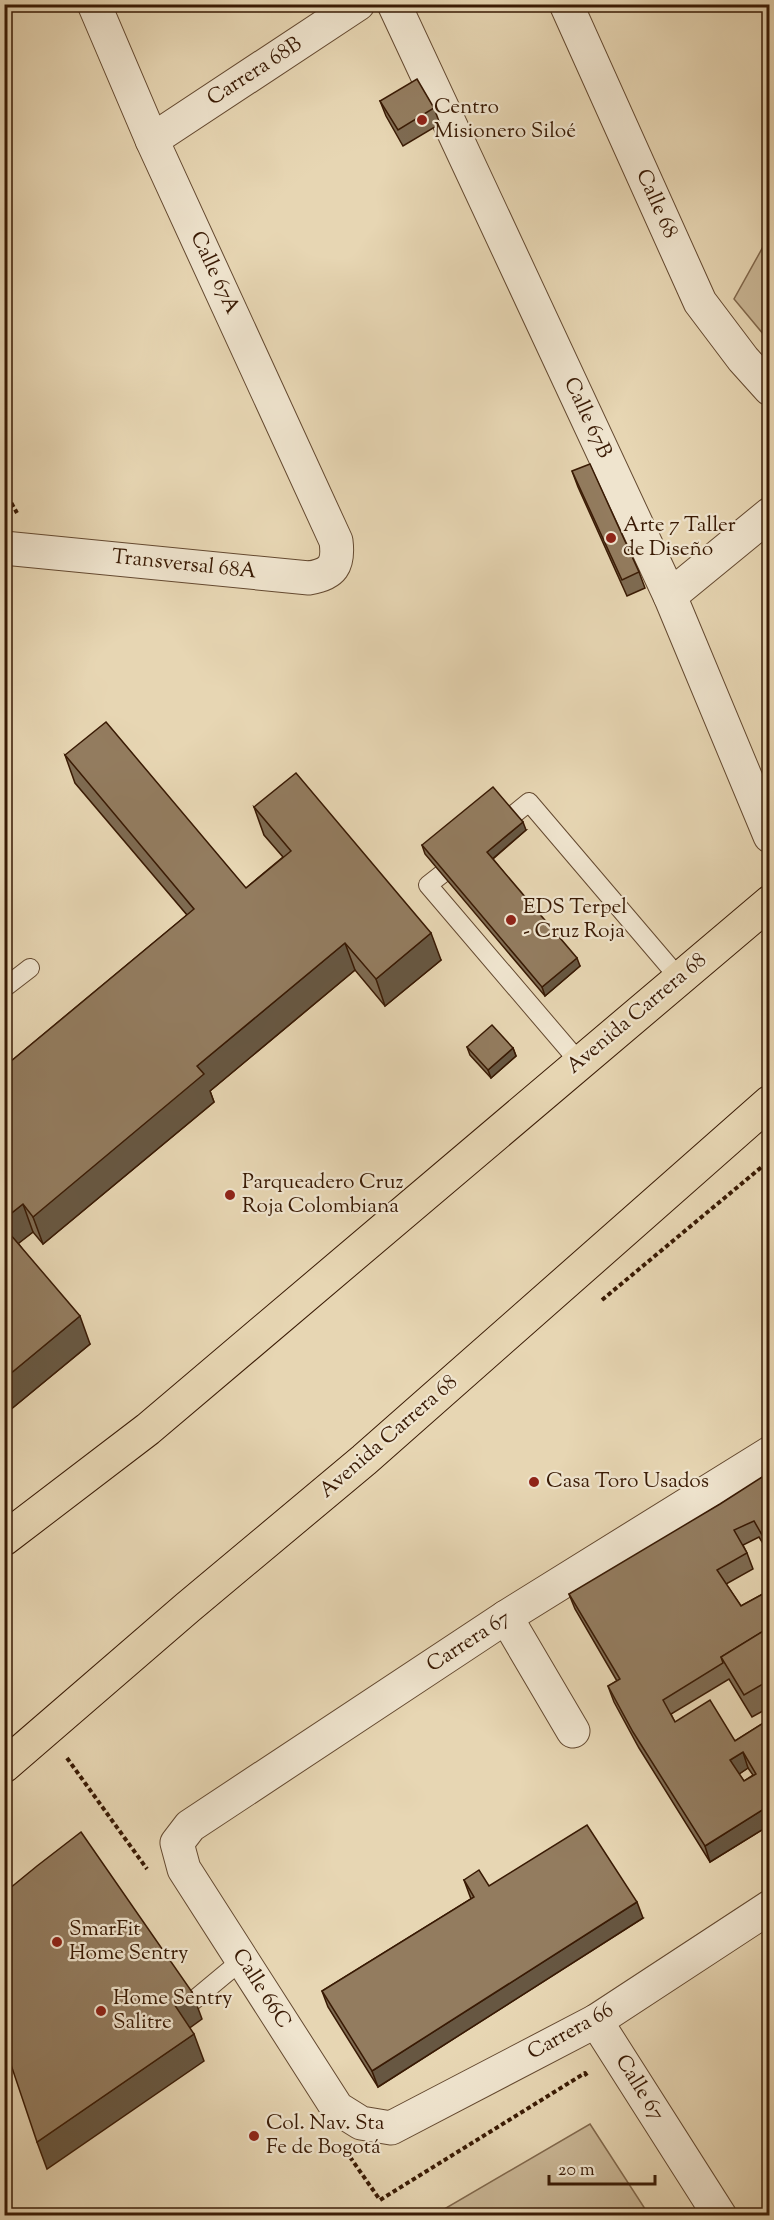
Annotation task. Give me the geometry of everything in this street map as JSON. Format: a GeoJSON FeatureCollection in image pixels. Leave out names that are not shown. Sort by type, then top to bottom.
{"type":"FeatureCollection","features":[{"type":"Feature","properties":{"kind":"main road","name":"Avenida Carrera 68"},"geometry":{"type":"LineString","coordinates":[[4,1539],[148,1429],[770,902]]}},
{"type":"Feature","properties":{"kind":"main road","name":"Avenida Carrera 68"},"geometry":{"type":"LineString","coordinates":[[4,1766],[187,1608],[364,1460],[770,1102]]}},
{"type":"Feature","properties":{"kind":"street","name":"Calle 67A"},"geometry":{"type":"LineString","coordinates":[[94,4],[153,140],[336,541]]}},
{"type":"Feature","properties":{"kind":"street","name":"Carrera 68B"},"geometry":{"type":"LineString","coordinates":[[153,140],[358,4]]}},
{"type":"Feature","properties":{"kind":"street","name":"Calle 67B"},"geometry":{"type":"LineString","coordinates":[[394,4],[670,596],[770,836]]}},
{"type":"Feature","properties":{"kind":"street","name":"Calle 68"},"geometry":{"type":"LineString","coordinates":[[566,4],[700,302],[743,359],[770,389]]}},
{"type":"Feature","properties":{"kind":"street"},"geometry":{"type":"LineString","coordinates":[[670,596],[770,514]]}},
{"type":"Feature","properties":{"kind":"street","name":"Transversal 68A"},"geometry":{"type":"LineString","coordinates":[[4,548],[309,578],[323,576],[333,567],[338,555],[336,541]]}},
{"type":"Feature","properties":{"kind":"street","name":"Carrera 67"},"geometry":{"type":"LineString","coordinates":[[177,1843],[190,1826],[506,1617],[770,1453]]}},
{"type":"Feature","properties":{"kind":"street"},"geometry":{"type":"LineString","coordinates":[[506,1617],[573,1731]]}},
{"type":"Feature","properties":{"kind":"street","name":"Calle 66C"},"geometry":{"type":"LineString","coordinates":[[177,1843],[184,1869],[337,2108],[361,2123]]}},
{"type":"Feature","properties":{"kind":"street","name":"Carrera 66"},"geometry":{"type":"LineString","coordinates":[[361,2123],[391,2128],[596,2021],[770,1907]]}},
{"type":"Feature","properties":{"kind":"street","name":"Calle 67"},"geometry":{"type":"LineString","coordinates":[[596,2021],[720,2216]]}},
{"type":"Feature","properties":{"kind":"lane"},"geometry":{"type":"LineString","coordinates":[[513,815],[529,802],[680,978]]}},
{"type":"Feature","properties":{"kind":"lane"},"geometry":{"type":"LineString","coordinates":[[442,874],[428,885],[580,1063]]}},
{"type":"Feature","properties":{"kind":"lane"},"geometry":{"type":"LineString","coordinates":[[4,988],[30,968]]}},
{"type":"Feature","properties":{"kind":"lane"},"geometry":{"type":"LineString","coordinates":[[164,2025],[242,1960]]}},
{"type":"Feature","properties":{"kind":"shaded area"},"geometry":{"type":"Polygon","coordinates":[[[769,236],[769,341],[734,299],[769,236]]]}},
{"type":"Feature","properties":{"kind":"shaded area"},"geometry":{"type":"Polygon","coordinates":[[[590,2124],[649,2215],[434,2215],[590,2124]]]}},
{"type":"Feature","properties":{"kind":"building"},"geometry":{"type":"Polygon","coordinates":[[[417,79],[434,108],[398,130],[380,101],[417,79]]]}},
{"type":"Feature","properties":{"kind":"building","name":"Arte 7 Taller de Diseño"},"geometry":{"type":"Polygon","coordinates":[[[590,464],[639,572],[622,580],[572,471],[590,464]]]}},
{"type":"Feature","properties":{"kind":"building"},"geometry":{"type":"Polygon","coordinates":[[[106,722],[246,888],[291,851],[254,807],[296,773],[431,933],[376,979],[345,943],[197,1066],[204,1074],[33,1217],[23,1204],[4,1219],[4,1067],[194,909],[65,755],[106,722]]]}},
{"type":"Feature","properties":{"kind":"building","name":"EDS Terpel - Cruz Roja"},"geometry":{"type":"Polygon","coordinates":[[[493,787],[523,822],[487,852],[577,958],[542,987],[422,845],[493,787]]]}},
{"type":"Feature","properties":{"kind":"building"},"geometry":{"type":"Polygon","coordinates":[[[492,1025],[513,1048],[488,1070],[467,1047],[492,1025]]]}},
{"type":"Feature","properties":{"kind":"building"},"geometry":{"type":"Polygon","coordinates":[[[4,1227],[80,1316],[4,1379],[4,1227]]]}},
{"type":"Feature","properties":{"kind":"building"},"geometry":{"type":"Polygon","coordinates":[[[762,1477],[770,1489],[770,1549],[754,1521],[734,1530],[747,1553],[717,1570],[741,1606],[770,1590],[770,1627],[721,1657],[723,1663],[663,1700],[675,1722],[710,1700],[735,1741],[768,1720],[770,1723],[770,1805],[705,1846],[633,1732],[608,1686],[620,1679],[569,1594],[762,1477]],[[743,1752],[730,1760],[744,1781],[756,1774],[743,1752]]]}},
{"type":"Feature","properties":{"kind":"building"},"geometry":{"type":"Polygon","coordinates":[[[770,1627],[770,1680],[744,1695],[721,1657],[770,1627]]]}},
{"type":"Feature","properties":{"kind":"building"},"geometry":{"type":"Polygon","coordinates":[[[587,1825],[637,1902],[372,2071],[322,1991],[474,1897],[464,1880],[479,1870],[489,1886],[587,1825]]]}},
{"type":"Feature","properties":{"kind":"building","name":"Home Sentry Salitre"},"geometry":{"type":"Polygon","coordinates":[[[81,1832],[192,1992],[174,2004],[194,2034],[37,2142],[4,2044],[4,1893],[81,1832]]]}},
{"type":"Feature","properties":{"kind":"place","name":"Centro Misionero Siloé"},"geometry":{"type":"Point","coordinates":[422,120]}},
{"type":"Feature","properties":{"kind":"place","name":"Arte 7 Taller de Diseño"},"geometry":{"type":"Point","coordinates":[611,538]}},
{"type":"Feature","properties":{"kind":"place","name":"EDS Terpel - Cruz Roja"},"geometry":{"type":"Point","coordinates":[511,920]}},
{"type":"Feature","properties":{"kind":"place","name":"Parqueadero Cruz Roja Colombiana"},"geometry":{"type":"Point","coordinates":[230,1195]}},
{"type":"Feature","properties":{"kind":"place","name":"Casa Toro Usados"},"geometry":{"type":"Point","coordinates":[534,1482]}},
{"type":"Feature","properties":{"kind":"place","name":"SmarFit Home Sentry"},"geometry":{"type":"Point","coordinates":[57,1942]}},
{"type":"Feature","properties":{"kind":"place","name":"Home Sentry Salitre"},"geometry":{"type":"Point","coordinates":[101,2011]}},
{"type":"Feature","properties":{"kind":"place","name":"Col. Nav. Sta Fe de Bogotá"},"geometry":{"type":"Point","coordinates":[254,2136]}}]}
